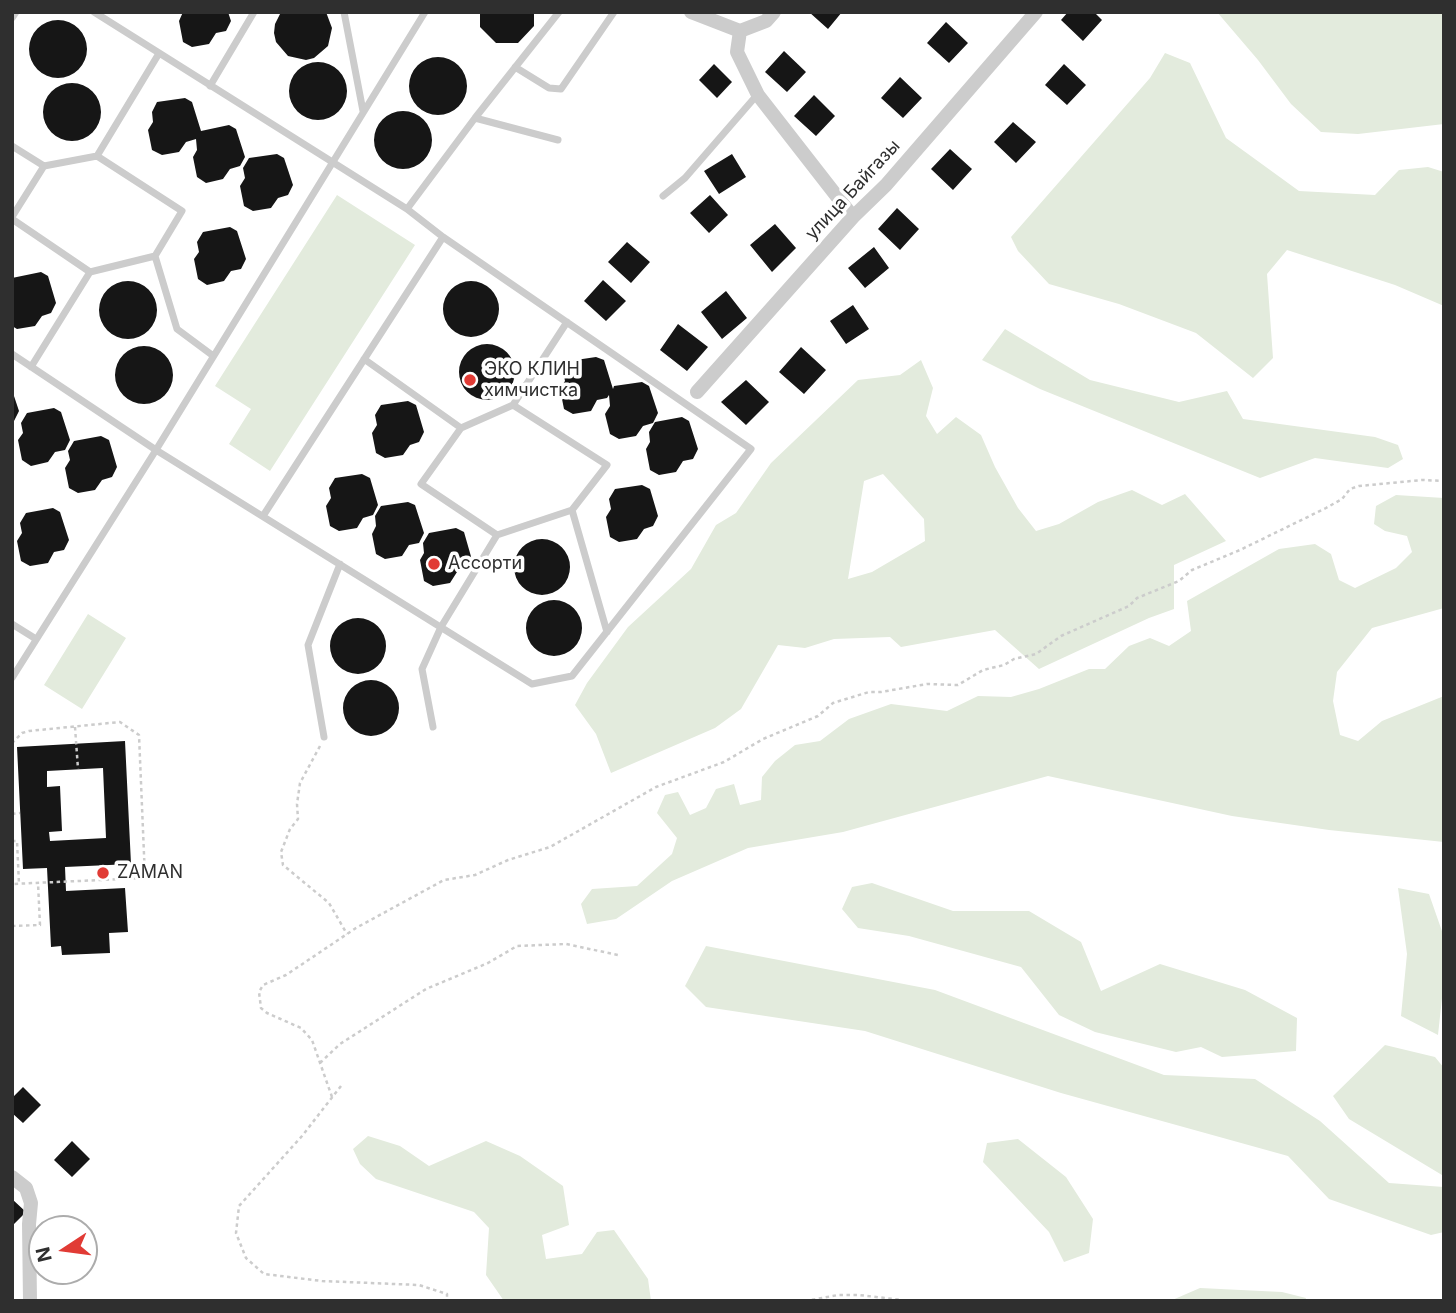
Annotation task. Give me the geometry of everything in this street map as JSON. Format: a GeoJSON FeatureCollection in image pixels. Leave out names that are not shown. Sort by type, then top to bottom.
{"type":"FeatureCollection","features":[{"type":"Feature","properties":{"kind":"street"},"geometry":{"type":"LineString","coordinates":[[691,12],[740,32],[766,21],[774,12]]}},
{"type":"Feature","properties":{"kind":"street","name":"улица Байгазы"},"geometry":{"type":"LineString","coordinates":[[697,392],[853,217],[886,185],[1037,12]]}},
{"type":"Feature","properties":{"kind":"street"},"geometry":{"type":"LineString","coordinates":[[740,32],[737,52],[758,94],[853,217]]}},
{"type":"Feature","properties":{"kind":"street"},"geometry":{"type":"LineString","coordinates":[[12,1177],[26,1188],[31,1203],[30,1301]]}},
{"type":"Feature","properties":{"kind":"lane"},"geometry":{"type":"LineString","coordinates":[[12,18],[16,12]]}},
{"type":"Feature","properties":{"kind":"lane"},"geometry":{"type":"LineString","coordinates":[[12,354],[156,450],[532,684],[572,676],[751,449],[407,209],[94,12]]}},
{"type":"Feature","properties":{"kind":"lane"},"geometry":{"type":"LineString","coordinates":[[210,86],[254,12]]}},
{"type":"Feature","properties":{"kind":"lane"},"geometry":{"type":"LineString","coordinates":[[344,12],[363,111]]}},
{"type":"Feature","properties":{"kind":"lane"},"geometry":{"type":"LineString","coordinates":[[12,678],[156,450],[425,12]]}},
{"type":"Feature","properties":{"kind":"lane"},"geometry":{"type":"LineString","coordinates":[[407,209],[559,12]]}},
{"type":"Feature","properties":{"kind":"lane"},"geometry":{"type":"LineString","coordinates":[[515,67],[549,88],[561,89],[614,12]]}},
{"type":"Feature","properties":{"kind":"lane"},"geometry":{"type":"LineString","coordinates":[[97,156],[158,54]]}},
{"type":"Feature","properties":{"kind":"lane"},"geometry":{"type":"LineString","coordinates":[[663,196],[685,178],[758,94]]}},
{"type":"Feature","properties":{"kind":"lane"},"geometry":{"type":"LineString","coordinates":[[475,118],[558,141]]}},
{"type":"Feature","properties":{"kind":"lane"},"geometry":{"type":"LineString","coordinates":[[12,146],[44,166],[97,156],[182,211],[155,256],[90,272],[31,367]]}},
{"type":"Feature","properties":{"kind":"lane"},"geometry":{"type":"LineString","coordinates":[[44,166],[12,218],[90,272]]}},
{"type":"Feature","properties":{"kind":"lane"},"geometry":{"type":"LineString","coordinates":[[263,516],[443,236]]}},
{"type":"Feature","properties":{"kind":"lane"},"geometry":{"type":"LineString","coordinates":[[155,256],[177,329],[212,355]]}},
{"type":"Feature","properties":{"kind":"lane"},"geometry":{"type":"LineString","coordinates":[[497,535],[422,484],[461,428],[513,405],[566,322]]}},
{"type":"Feature","properties":{"kind":"lane"},"geometry":{"type":"LineString","coordinates":[[364,359],[461,428]]}},
{"type":"Feature","properties":{"kind":"lane"},"geometry":{"type":"LineString","coordinates":[[433,727],[422,669],[440,627],[497,535],[572,510],[607,465],[513,405]]}},
{"type":"Feature","properties":{"kind":"lane"},"geometry":{"type":"LineString","coordinates":[[572,510],[607,632]]}},
{"type":"Feature","properties":{"kind":"lane"},"geometry":{"type":"LineString","coordinates":[[324,737],[309,645],[340,564]]}},
{"type":"Feature","properties":{"kind":"lane"},"geometry":{"type":"LineString","coordinates":[[12,624],[36,639]]}},
{"type":"Feature","properties":{"kind":"path"},"geometry":{"type":"LineString","coordinates":[[332,1097],[312,1040],[300,1028],[261,1008],[259,992],[263,985],[286,975],[347,934],[444,880],[475,875],[508,860],[550,847],[656,787],[724,762],[763,739],[818,716],[833,702],[869,692],[927,684],[958,685],[983,670],[1036,654],[1061,636],[1129,606],[1137,598],[1179,581],[1192,570],[1326,508],[1342,499],[1350,489],[1422,480],[1444,481]]}},
{"type":"Feature","properties":{"kind":"path"},"geometry":{"type":"LineString","coordinates":[[12,743],[22,733],[29,731],[120,722],[139,735],[145,878],[12,884]]}},
{"type":"Feature","properties":{"kind":"path"},"geometry":{"type":"LineString","coordinates":[[75,726],[78,769]]}},
{"type":"Feature","properties":{"kind":"path"},"geometry":{"type":"LineString","coordinates":[[324,737],[300,783],[298,819],[290,829],[281,852],[283,864],[329,903],[347,934]]}},
{"type":"Feature","properties":{"kind":"path"},"geometry":{"type":"LineString","coordinates":[[12,814],[20,813]]}},
{"type":"Feature","properties":{"kind":"path"},"geometry":{"type":"LineString","coordinates":[[12,841],[17,841],[19,884]]}},
{"type":"Feature","properties":{"kind":"path"},"geometry":{"type":"LineString","coordinates":[[12,926],[40,925],[38,883]]}},
{"type":"Feature","properties":{"kind":"path"},"geometry":{"type":"LineString","coordinates":[[320,1063],[340,1044],[426,989],[488,963],[517,946],[566,944],[618,954]]}},
{"type":"Feature","properties":{"kind":"path"},"geometry":{"type":"LineString","coordinates":[[341,1086],[302,1136],[239,1206],[236,1233],[246,1258],[264,1274],[322,1280],[419,1284],[447,1294],[447,1301]]}},
{"type":"Feature","properties":{"kind":"path"},"geometry":{"type":"LineString","coordinates":[[805,1301],[838,1295],[902,1300]]}},
{"type":"Feature","properties":{"kind":"shaded area"},"geometry":{"type":"Polygon","coordinates":[[[1217,12],[1444,12],[1444,124],[1358,134],[1321,132],[1291,104],[1217,12]]]}},
{"type":"Feature","properties":{"kind":"shaded area"},"geometry":{"type":"Polygon","coordinates":[[[1165,53],[1190,63],[1226,138],[1299,191],[1375,195],[1399,170],[1428,167],[1444,172],[1444,306],[1395,285],[1287,250],[1267,274],[1273,358],[1253,378],[1196,333],[1119,304],[1049,284],[1018,251],[1011,237],[1150,78],[1165,53]]]}},
{"type":"Feature","properties":{"kind":"shaded area"},"geometry":{"type":"Polygon","coordinates":[[[337,195],[415,245],[270,471],[229,444],[251,409],[215,386],[337,195]]]}},
{"type":"Feature","properties":{"kind":"shaded area"},"geometry":{"type":"Polygon","coordinates":[[[1005,329],[1090,380],[1179,402],[1227,391],[1243,419],[1375,437],[1398,445],[1403,459],[1388,468],[1315,458],[1260,478],[1040,389],[982,360],[1005,329]]]}},
{"type":"Feature","properties":{"kind":"shaded area"},"geometry":{"type":"Polygon","coordinates":[[[921,360],[933,388],[926,416],[937,434],[956,417],[981,435],[1018,508],[1036,531],[1059,524],[1098,502],[1132,490],[1162,505],[1185,494],[1226,541],[1174,565],[1174,609],[1039,669],[995,630],[901,647],[890,637],[834,639],[805,648],[778,645],[741,709],[715,728],[611,773],[596,734],[575,705],[587,683],[628,627],[691,569],[716,525],[736,513],[771,463],[858,380],[900,375],[921,360]],[[883,474],[864,481],[848,579],[872,572],[925,541],[924,519],[883,474]]]}},
{"type":"Feature","properties":{"kind":"shaded area"},"geometry":{"type":"Polygon","coordinates":[[[1396,495],[1444,498],[1444,608],[1372,628],[1337,672],[1333,701],[1340,735],[1358,741],[1382,721],[1444,696],[1444,842],[1232,816],[1048,776],[843,832],[748,848],[672,881],[616,919],[587,924],[581,904],[592,889],[637,886],[672,854],[677,838],[657,813],[665,795],[678,792],[690,815],[706,808],[716,789],[734,784],[740,805],[761,800],[762,777],[775,761],[795,745],[820,741],[849,719],[891,704],[947,711],[978,696],[1011,697],[1089,669],[1105,669],[1129,646],[1150,638],[1169,646],[1191,631],[1187,601],[1279,549],[1315,544],[1331,554],[1339,580],[1355,588],[1396,568],[1412,552],[1407,536],[1385,531],[1374,524],[1376,506],[1396,495]]]}},
{"type":"Feature","properties":{"kind":"shaded area"},"geometry":{"type":"Polygon","coordinates":[[[88,614],[126,638],[82,709],[44,685],[88,614]]]}},
{"type":"Feature","properties":{"kind":"shaded area"},"geometry":{"type":"Polygon","coordinates":[[[872,883],[953,911],[1029,911],[1081,942],[1101,991],[1160,964],[1245,990],[1297,1018],[1296,1051],[1222,1057],[1201,1047],[1176,1052],[1095,1032],[1059,1015],[1021,967],[909,936],[858,928],[842,909],[852,887],[872,883]]]}},
{"type":"Feature","properties":{"kind":"shaded area"},"geometry":{"type":"Polygon","coordinates":[[[1398,888],[1429,894],[1444,937],[1444,997],[1438,1035],[1401,1016],[1407,954],[1398,888]]]}},
{"type":"Feature","properties":{"kind":"shaded area"},"geometry":{"type":"Polygon","coordinates":[[[706,946],[935,990],[1164,1075],[1255,1079],[1320,1121],[1389,1183],[1444,1187],[1444,1232],[1431,1235],[1329,1199],[1288,1156],[1061,1093],[865,1031],[706,1007],[685,986],[706,946]]]}},
{"type":"Feature","properties":{"kind":"shaded area"},"geometry":{"type":"Polygon","coordinates":[[[1385,1045],[1435,1057],[1444,1068],[1442,1175],[1349,1119],[1333,1096],[1385,1045]]]}},
{"type":"Feature","properties":{"kind":"shaded area"},"geometry":{"type":"Polygon","coordinates":[[[368,1136],[400,1146],[429,1166],[486,1141],[520,1156],[563,1186],[569,1225],[542,1235],[546,1259],[582,1254],[597,1232],[614,1230],[648,1279],[651,1301],[504,1301],[486,1275],[489,1228],[474,1212],[376,1179],[360,1164],[353,1149],[368,1136]]]}},
{"type":"Feature","properties":{"kind":"shaded area"},"geometry":{"type":"Polygon","coordinates":[[[1018,1139],[1066,1177],[1093,1219],[1089,1253],[1064,1262],[1049,1232],[983,1162],[987,1143],[1018,1139]]]}},
{"type":"Feature","properties":{"kind":"shaded area"},"geometry":{"type":"Polygon","coordinates":[[[1200,1288],[1282,1292],[1306,1298],[1305,1301],[1170,1301],[1200,1288]]]}},
{"type":"Feature","properties":{"kind":"building"},"geometry":{"type":"Polygon","coordinates":[[[183,12],[228,12],[231,21],[226,31],[216,33],[209,44],[192,47],[183,42],[179,21],[183,12]]]}},
{"type":"Feature","properties":{"kind":"building"},"geometry":{"type":"Polygon","coordinates":[[[281,12],[326,12],[332,28],[328,46],[314,58],[306,60],[288,56],[276,42],[274,33],[281,12]]]}},
{"type":"Feature","properties":{"kind":"building"},"geometry":{"type":"Polygon","coordinates":[[[480,12],[534,12],[534,26],[518,43],[496,43],[480,27],[480,12]]]}},
{"type":"Feature","properties":{"kind":"building"},"geometry":{"type":"Polygon","coordinates":[[[809,12],[842,12],[828,29],[809,12]]]}},
{"type":"Feature","properties":{"kind":"building"},"geometry":{"type":"Polygon","coordinates":[[[1068,12],[1094,12],[1102,20],[1083,41],[1061,20],[1068,12]]]}},
{"type":"Feature","properties":{"kind":"building"},"geometry":{"type":"Polygon","coordinates":[[[52,20],[64,20],[79,28],[87,43],[87,55],[79,70],[64,78],[52,78],[37,70],[29,55],[29,43],[37,28],[52,20]]]}},
{"type":"Feature","properties":{"kind":"building"},"geometry":{"type":"Polygon","coordinates":[[[946,22],[968,43],[949,63],[927,43],[946,22]]]}},
{"type":"Feature","properties":{"kind":"building"},"geometry":{"type":"Polygon","coordinates":[[[784,51],[806,72],[787,92],[765,72],[784,51]]]}},
{"type":"Feature","properties":{"kind":"building"},"geometry":{"type":"Polygon","coordinates":[[[432,57],[444,57],[459,65],[467,80],[467,92],[459,107],[444,115],[432,115],[417,107],[409,92],[409,80],[417,65],[432,57]]]}},
{"type":"Feature","properties":{"kind":"building"},"geometry":{"type":"Polygon","coordinates":[[[312,62],[324,62],[339,70],[347,85],[347,97],[339,112],[324,120],[312,120],[297,112],[289,97],[289,85],[297,70],[312,62]]]}},
{"type":"Feature","properties":{"kind":"building"},"geometry":{"type":"Polygon","coordinates":[[[714,64],[732,82],[717,98],[699,80],[714,64]]]}},
{"type":"Feature","properties":{"kind":"building"},"geometry":{"type":"Polygon","coordinates":[[[1064,64],[1086,85],[1067,105],[1045,85],[1064,64]]]}},
{"type":"Feature","properties":{"kind":"building"},"geometry":{"type":"Polygon","coordinates":[[[900,77],[922,98],[903,118],[881,98],[900,77]]]}},
{"type":"Feature","properties":{"kind":"building"},"geometry":{"type":"Polygon","coordinates":[[[66,83],[78,83],[93,91],[101,106],[101,118],[93,133],[78,141],[66,141],[51,133],[43,118],[43,106],[51,91],[66,83]]]}},
{"type":"Feature","properties":{"kind":"building"},"geometry":{"type":"Polygon","coordinates":[[[814,95],[835,116],[816,136],[794,116],[814,95]]]}},
{"type":"Feature","properties":{"kind":"building"},"geometry":{"type":"Polygon","coordinates":[[[185,98],[192,102],[201,131],[229,125],[236,129],[245,157],[240,166],[230,169],[223,179],[206,183],[197,177],[193,157],[197,150],[196,139],[186,142],[179,152],[162,155],[152,150],[148,130],[153,122],[152,112],[157,102],[185,98]]]}},
{"type":"Feature","properties":{"kind":"building"},"geometry":{"type":"Polygon","coordinates":[[[397,111],[409,111],[424,119],[432,134],[432,146],[424,161],[409,169],[397,169],[382,161],[374,146],[374,134],[382,119],[397,111]]]}},
{"type":"Feature","properties":{"kind":"building"},"geometry":{"type":"Polygon","coordinates":[[[1013,122],[1036,142],[1016,163],[994,142],[1013,122]]]}},
{"type":"Feature","properties":{"kind":"building"},"geometry":{"type":"Polygon","coordinates":[[[950,149],[972,169],[953,190],[931,169],[950,149]]]}},
{"type":"Feature","properties":{"kind":"building"},"geometry":{"type":"Polygon","coordinates":[[[277,154],[284,158],[293,185],[288,195],[278,198],[271,208],[253,211],[244,206],[240,186],[245,178],[243,168],[249,158],[277,154]]]}},
{"type":"Feature","properties":{"kind":"building"},"geometry":{"type":"Polygon","coordinates":[[[732,154],[746,177],[719,194],[704,171],[732,154]]]}},
{"type":"Feature","properties":{"kind":"building"},"geometry":{"type":"Polygon","coordinates":[[[710,195],[728,215],[709,233],[690,213],[710,195]]]}},
{"type":"Feature","properties":{"kind":"building"},"geometry":{"type":"Polygon","coordinates":[[[897,208],[919,229],[900,250],[878,229],[897,208]]]}},
{"type":"Feature","properties":{"kind":"building"},"geometry":{"type":"Polygon","coordinates":[[[775,224],[796,248],[772,272],[750,245],[775,224]]]}},
{"type":"Feature","properties":{"kind":"building"},"geometry":{"type":"Polygon","coordinates":[[[230,227],[237,231],[246,259],[241,269],[231,271],[224,281],[207,285],[198,279],[194,259],[199,252],[197,242],[203,232],[230,227]]]}},
{"type":"Feature","properties":{"kind":"building"},"geometry":{"type":"Polygon","coordinates":[[[627,242],[650,262],[631,283],[608,262],[627,242]]]}},
{"type":"Feature","properties":{"kind":"building"},"geometry":{"type":"Polygon","coordinates":[[[874,247],[889,268],[865,288],[848,268],[874,247]]]}},
{"type":"Feature","properties":{"kind":"building"},"geometry":{"type":"Polygon","coordinates":[[[41,272],[48,276],[56,303],[51,313],[42,316],[35,326],[17,329],[12,326],[12,278],[41,272]]]}},
{"type":"Feature","properties":{"kind":"building"},"geometry":{"type":"Polygon","coordinates":[[[603,280],[626,301],[606,321],[584,301],[603,280]]]}},
{"type":"Feature","properties":{"kind":"building"},"geometry":{"type":"Polygon","coordinates":[[[122,281],[134,281],[149,289],[157,304],[157,316],[149,331],[134,339],[122,339],[107,331],[99,316],[99,304],[107,289],[122,281]]]}},
{"type":"Feature","properties":{"kind":"building"},"geometry":{"type":"Polygon","coordinates":[[[471,281],[482,283],[491,289],[497,298],[497,320],[491,329],[482,335],[471,337],[460,335],[451,329],[445,320],[443,309],[445,298],[451,289],[460,283],[471,281]]]}},
{"type":"Feature","properties":{"kind":"building"},"geometry":{"type":"Polygon","coordinates":[[[726,291],[747,318],[722,339],[701,312],[726,291]]]}},
{"type":"Feature","properties":{"kind":"building"},"geometry":{"type":"Polygon","coordinates":[[[853,305],[869,329],[846,344],[830,321],[853,305]]]}},
{"type":"Feature","properties":{"kind":"building"},"geometry":{"type":"Polygon","coordinates":[[[678,324],[708,347],[687,371],[660,350],[678,324]]]}},
{"type":"Feature","properties":{"kind":"building"},"geometry":{"type":"Polygon","coordinates":[[[487,344],[498,346],[507,352],[513,361],[513,383],[507,392],[498,398],[487,400],[476,398],[467,392],[461,383],[459,372],[461,361],[467,352],[476,346],[487,344]]]}},
{"type":"Feature","properties":{"kind":"building"},"geometry":{"type":"Polygon","coordinates":[[[138,346],[150,346],[165,354],[173,369],[173,381],[165,396],[150,404],[138,404],[123,396],[115,381],[115,369],[123,354],[138,346]]]}},
{"type":"Feature","properties":{"kind":"building"},"geometry":{"type":"Polygon","coordinates":[[[801,347],[826,370],[804,394],[779,372],[801,347]]]}},
{"type":"Feature","properties":{"kind":"building"},"geometry":{"type":"Polygon","coordinates":[[[596,357],[604,360],[613,389],[614,386],[642,382],[649,386],[658,413],[653,423],[643,426],[636,436],[619,439],[610,434],[605,414],[610,406],[609,395],[597,400],[591,411],[573,414],[564,409],[560,389],[565,381],[563,371],[569,361],[596,357]]]}},
{"type":"Feature","properties":{"kind":"building"},"geometry":{"type":"Polygon","coordinates":[[[746,380],[769,402],[746,425],[721,402],[746,380]]]}},
{"type":"Feature","properties":{"kind":"building"},"geometry":{"type":"Polygon","coordinates":[[[12,390],[19,411],[12,425],[12,390]]]}},
{"type":"Feature","properties":{"kind":"building"},"geometry":{"type":"Polygon","coordinates":[[[408,401],[416,405],[424,432],[419,442],[410,445],[403,455],[385,458],[376,453],[372,433],[377,425],[375,415],[381,405],[408,401]]]}},
{"type":"Feature","properties":{"kind":"building"},"geometry":{"type":"Polygon","coordinates":[[[54,408],[61,412],[70,440],[65,450],[55,452],[48,462],[31,466],[22,460],[18,440],[23,433],[21,423],[27,413],[54,408]]]}},
{"type":"Feature","properties":{"kind":"building"},"geometry":{"type":"Polygon","coordinates":[[[682,417],[689,421],[698,449],[693,459],[683,461],[676,472],[659,475],[650,470],[646,449],[650,442],[649,432],[655,422],[682,417]]]}},
{"type":"Feature","properties":{"kind":"building"},"geometry":{"type":"Polygon","coordinates":[[[101,436],[109,440],[117,467],[112,477],[102,480],[95,490],[78,493],[69,488],[65,468],[70,460],[68,451],[74,441],[101,436]]]}},
{"type":"Feature","properties":{"kind":"building"},"geometry":{"type":"Polygon","coordinates":[[[362,474],[370,478],[378,505],[373,515],[363,518],[357,528],[339,531],[330,526],[326,506],[331,498],[329,488],[335,478],[362,474]]]}},
{"type":"Feature","properties":{"kind":"building"},"geometry":{"type":"Polygon","coordinates":[[[642,485],[650,489],[658,516],[653,526],[644,529],[637,539],[619,542],[610,537],[606,517],[611,509],[609,499],[615,489],[642,485]]]}},
{"type":"Feature","properties":{"kind":"building"},"geometry":{"type":"Polygon","coordinates":[[[408,502],[415,505],[424,533],[419,543],[409,545],[402,556],[385,559],[376,554],[372,534],[376,526],[375,516],[381,506],[408,502]]]}},
{"type":"Feature","properties":{"kind":"building"},"geometry":{"type":"Polygon","coordinates":[[[53,508],[60,512],[69,540],[64,550],[54,552],[48,563],[30,566],[21,561],[17,541],[22,533],[20,523],[26,513],[53,508]]]}},
{"type":"Feature","properties":{"kind":"building"},"geometry":{"type":"Polygon","coordinates":[[[456,528],[464,532],[472,560],[467,570],[457,572],[450,583],[433,586],[424,581],[420,560],[424,553],[423,543],[429,533],[456,528]]]}},
{"type":"Feature","properties":{"kind":"building"},"geometry":{"type":"Polygon","coordinates":[[[542,539],[553,541],[562,547],[568,556],[568,578],[562,587],[553,593],[542,595],[531,593],[522,587],[516,578],[514,567],[516,556],[522,547],[531,541],[542,539]]]}},
{"type":"Feature","properties":{"kind":"building"},"geometry":{"type":"Polygon","coordinates":[[[554,600],[565,602],[574,608],[580,617],[580,639],[574,648],[565,654],[554,656],[543,654],[534,648],[528,639],[526,628],[528,617],[534,608],[543,602],[554,600]]]}},
{"type":"Feature","properties":{"kind":"building"},"geometry":{"type":"Polygon","coordinates":[[[358,618],[369,620],[378,626],[384,635],[384,657],[378,666],[369,672],[358,674],[347,672],[338,666],[332,657],[330,646],[332,635],[338,626],[347,620],[358,618]]]}},
{"type":"Feature","properties":{"kind":"building"},"geometry":{"type":"Polygon","coordinates":[[[371,680],[382,682],[391,688],[397,697],[397,719],[391,728],[382,734],[371,736],[360,734],[351,728],[345,719],[343,708],[345,697],[351,688],[360,682],[371,680]]]}},
{"type":"Feature","properties":{"kind":"building"},"geometry":{"type":"Polygon","coordinates":[[[125,741],[131,864],[65,867],[66,891],[125,888],[128,932],[109,933],[110,953],[62,955],[61,946],[51,947],[47,868],[23,869],[17,747],[125,741]],[[103,768],[47,771],[47,787],[60,786],[62,831],[49,832],[50,841],[106,838],[103,768]]]}},
{"type":"Feature","properties":{"kind":"building"},"geometry":{"type":"Polygon","coordinates":[[[23,1087],[41,1105],[23,1123],[12,1113],[12,1098],[23,1087]]]}},
{"type":"Feature","properties":{"kind":"building"},"geometry":{"type":"Polygon","coordinates":[[[72,1141],[90,1159],[72,1177],[54,1160],[72,1141]]]}},
{"type":"Feature","properties":{"kind":"building"},"geometry":{"type":"Polygon","coordinates":[[[12,1199],[26,1212],[12,1226],[12,1199]]]}},
{"type":"Feature","properties":{"kind":"place","name":"ЭКО КЛИН химчистка"},"geometry":{"type":"Point","coordinates":[470,380]}},
{"type":"Feature","properties":{"kind":"place","name":"Ассорти"},"geometry":{"type":"Point","coordinates":[434,564]}},
{"type":"Feature","properties":{"kind":"place","name":"ZAMAN"},"geometry":{"type":"Point","coordinates":[103,873]}}]}
